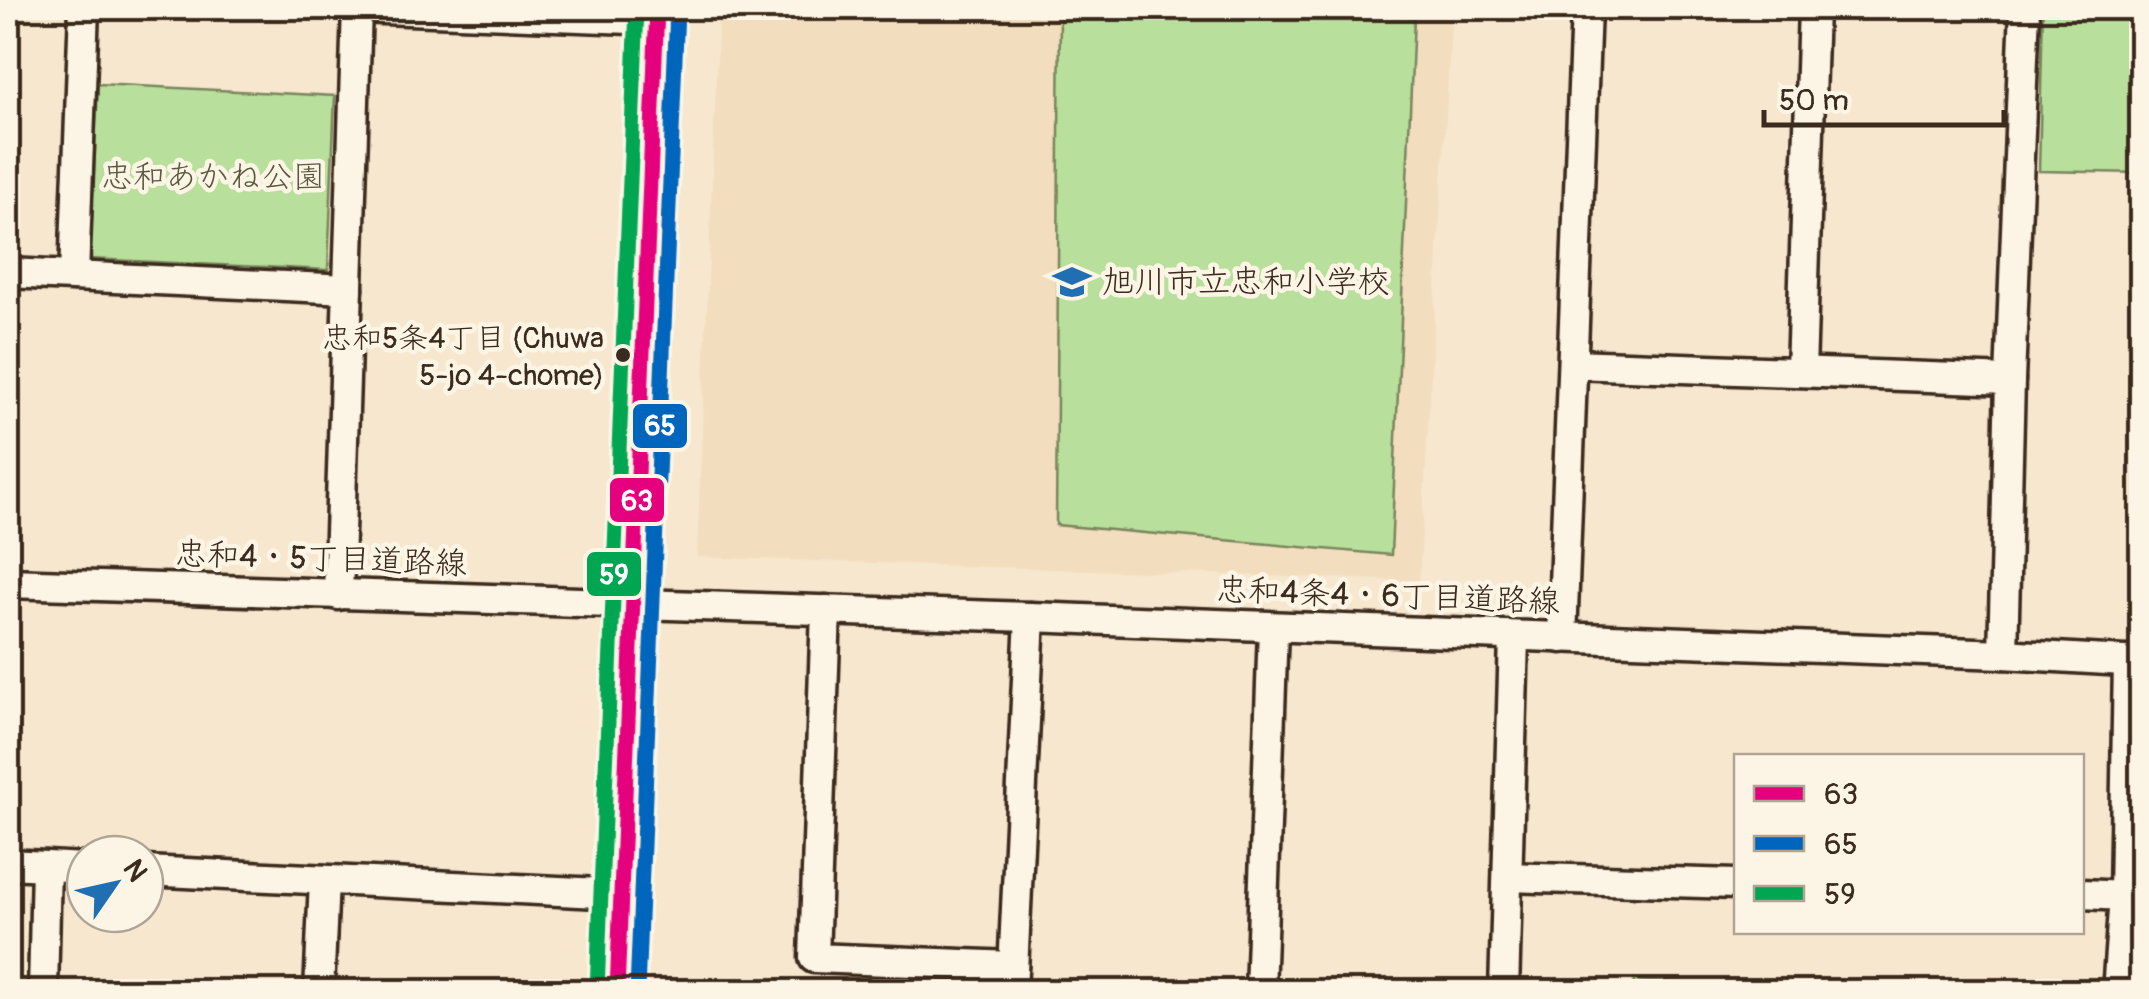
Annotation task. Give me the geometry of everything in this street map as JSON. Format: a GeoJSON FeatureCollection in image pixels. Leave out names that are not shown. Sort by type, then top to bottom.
{"type":"FeatureCollection","features":[{"type":"Feature","properties":{"kind":"main road"},"geometry":{"type":"LineString","coordinates":[[617,992],[656,14]]}},
{"type":"Feature","properties":{"kind":"street"},"geometry":{"type":"LineString","coordinates":[[74,276],[84,8]]}},
{"type":"Feature","properties":{"kind":"street"},"geometry":{"type":"LineString","coordinates":[[338,594],[358,8],[656,14]]}},
{"type":"Feature","properties":{"kind":"street"},"geometry":{"type":"LineString","coordinates":[[1562,638],[1586,8]]}},
{"type":"Feature","properties":{"kind":"street"},"geometry":{"type":"LineString","coordinates":[[1801,370],[1814,8]]}},
{"type":"Feature","properties":{"kind":"street"},"geometry":{"type":"LineString","coordinates":[[2003,654],[2024,8]]}},
{"type":"Feature","properties":{"kind":"street"},"geometry":{"type":"LineString","coordinates":[[8,273],[348,289]]}},
{"type":"Feature","properties":{"kind":"street"},"geometry":{"type":"LineString","coordinates":[[1573,364],[2010,380]]}},
{"type":"Feature","properties":{"kind":"street","name":"忠和4・5丁目道路線"},"geometry":{"type":"LineString","coordinates":[[8,583],[632,605]]}},
{"type":"Feature","properties":{"kind":"street","name":"忠和4条4・6丁目道路線"},"geometry":{"type":"LineString","coordinates":[[632,605],[2134,661]]}},
{"type":"Feature","properties":{"kind":"street"},"geometry":{"type":"LineString","coordinates":[[826,610],[814,958],[1012,979],[1030,617]]}},
{"type":"Feature","properties":{"kind":"street"},"geometry":{"type":"LineString","coordinates":[[1260,992],[1273,628]]}},
{"type":"Feature","properties":{"kind":"street"},"geometry":{"type":"LineString","coordinates":[[1504,992],[1514,636]]}},
{"type":"Feature","properties":{"kind":"street"},"geometry":{"type":"LineString","coordinates":[[2118,992],[2134,661]]}},
{"type":"Feature","properties":{"kind":"street"},"geometry":{"type":"LineString","coordinates":[[8,864],[65,867]]}},
{"type":"Feature","properties":{"kind":"street"},"geometry":{"type":"LineString","coordinates":[[43,992],[46,866]]}},
{"type":"Feature","properties":{"kind":"street"},"geometry":{"type":"LineString","coordinates":[[165,872],[621,894]]}},
{"type":"Feature","properties":{"kind":"street"},"geometry":{"type":"LineString","coordinates":[[1508,877],[1734,884]]}},
{"type":"Feature","properties":{"kind":"street"},"geometry":{"type":"LineString","coordinates":[[319,992],[324,880]]}},
{"type":"Feature","properties":{"kind":"street"},"geometry":{"type":"LineString","coordinates":[[2084,894],[2124,896]]}},
{"type":"Feature","properties":{"kind":"shaded area","name":"旭川市立忠和小学校"},"geometry":{"type":"Polygon","coordinates":[[[719,8],[1452,8],[1419,581],[697,557],[719,8]]]}},
{"type":"Feature","properties":{"kind":"green space"},"geometry":{"type":"Polygon","coordinates":[[[1060,8],[1310,8],[1414,17],[1391,555],[1056,525],[1060,8]]]}},
{"type":"Feature","properties":{"kind":"green space"},"geometry":{"type":"Polygon","coordinates":[[[2043,8],[2141,8],[2141,173],[2039,171],[2043,8]]]}},
{"type":"Feature","properties":{"kind":"green space","name":"忠和あかね公園"},"geometry":{"type":"Polygon","coordinates":[[[98,84],[335,96],[328,270],[90,259],[98,84]]]}},
{"type":"Feature","properties":{"kind":"green space"},"geometry":{"type":"Polygon","coordinates":[[[1634,980],[1698,984],[1698,991],[1633,991],[1634,980]]]}},
{"type":"Feature","properties":{"kind":"transit line","name":"59"},"geometry":{"type":"LineString","coordinates":[[597,991],[637,8]]}},
{"type":"Feature","properties":{"kind":"transit line","name":"63"},"geometry":{"type":"LineString","coordinates":[[617,992],[657,8]]}},
{"type":"Feature","properties":{"kind":"transit line","name":"65"},"geometry":{"type":"LineString","coordinates":[[637,992],[677,9]]}},
{"type":"Feature","properties":{"kind":"place","name":"旭川市立忠和小学校"},"geometry":{"type":"Point","coordinates":[1072,282]}},
{"type":"Feature","properties":{"kind":"place","name":"忠和5条4丁目 (Chuwa 5-jo 4-chome)"},"geometry":{"type":"Point","coordinates":[623,355]}}]}
